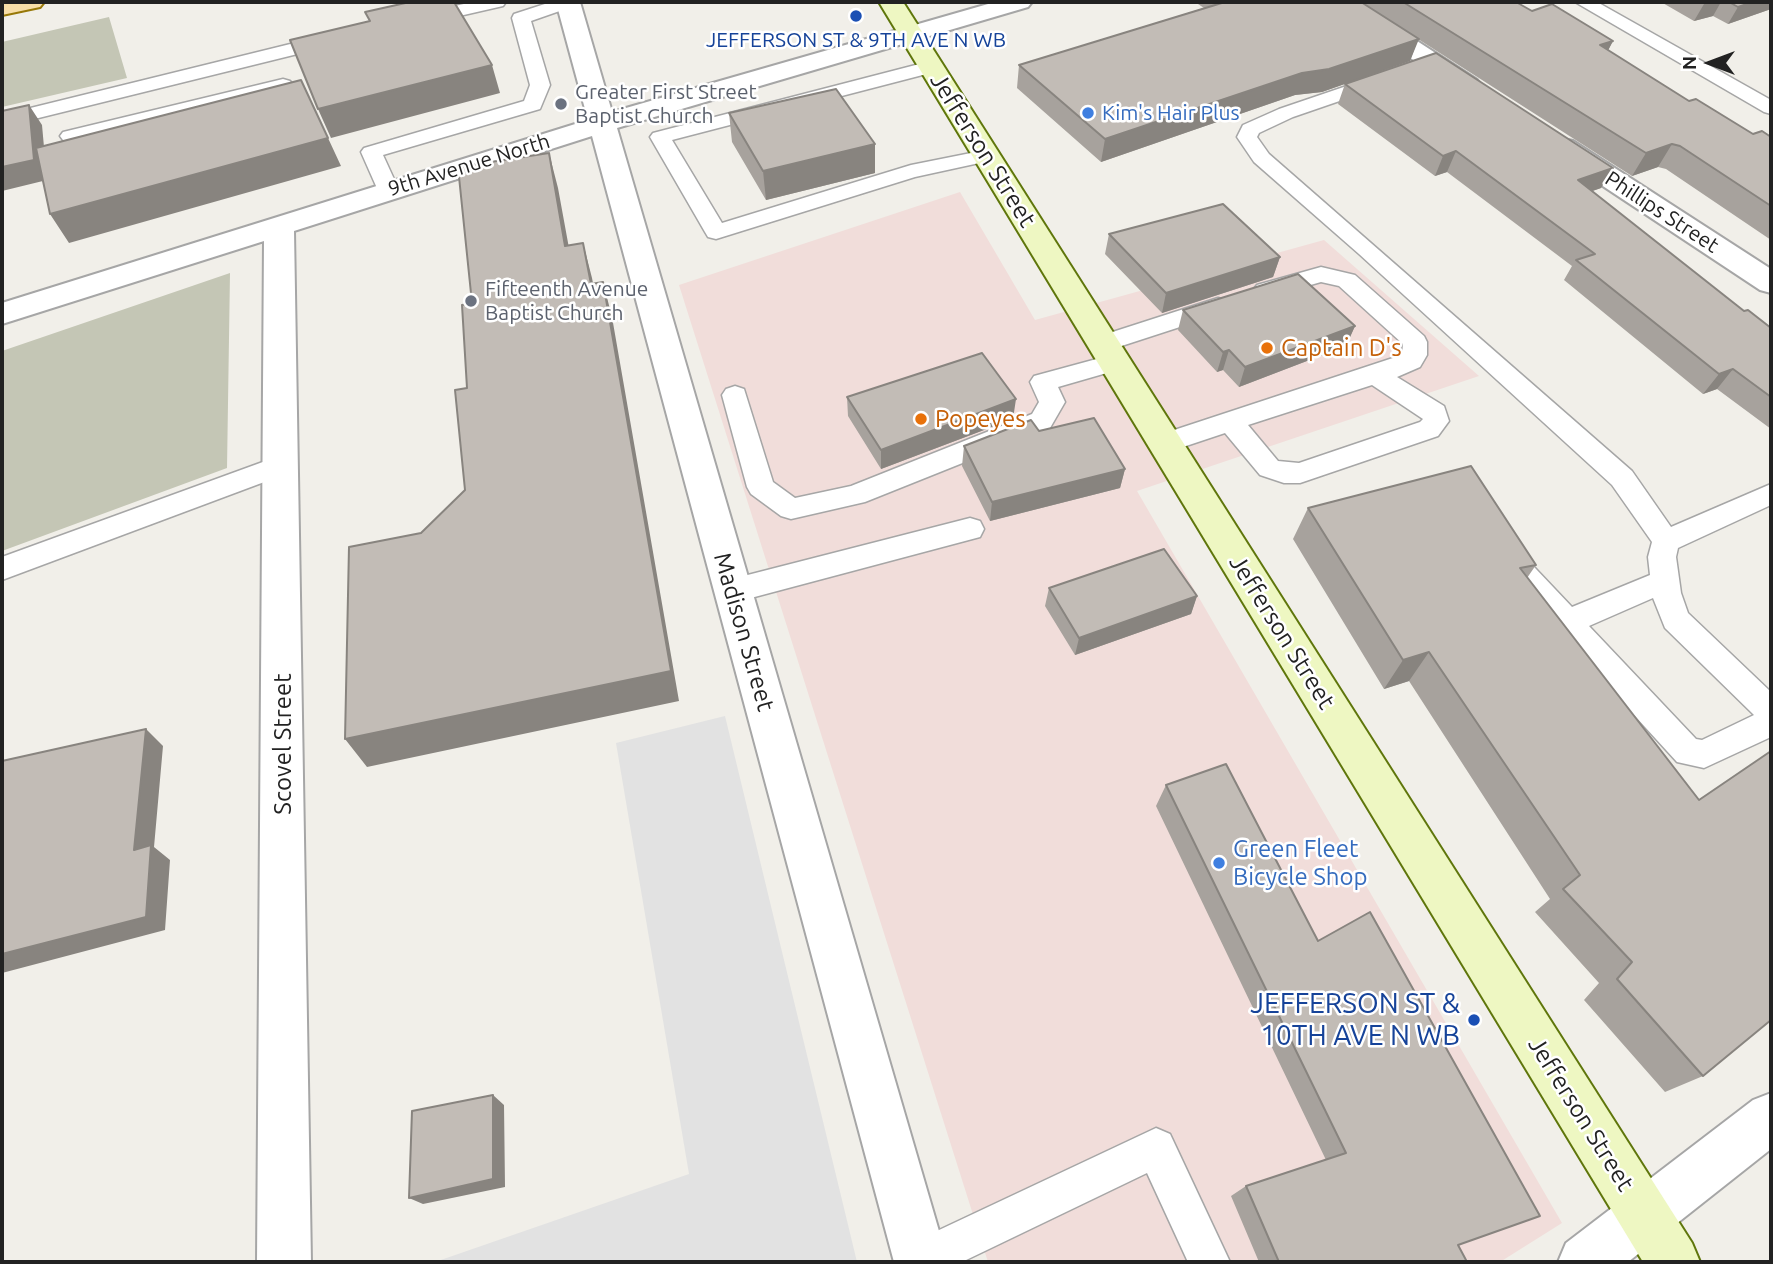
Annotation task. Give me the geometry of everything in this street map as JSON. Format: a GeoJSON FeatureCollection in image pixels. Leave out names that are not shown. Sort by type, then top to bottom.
{"type":"FeatureCollection","features":[{"type":"Feature","properties":{"kind":"main road"},"geometry":{"type":"LineString","coordinates":[[2,8],[32,2]]}},
{"type":"Feature","properties":{"kind":"main road","name":"Jefferson Street"},"geometry":{"type":"LineString","coordinates":[[891,2],[1673,1262]]}},
{"type":"Feature","properties":{"kind":"street","name":"Madison Street"},"geometry":{"type":"LineString","coordinates":[[568,2],[920,1262]]}},
{"type":"Feature","properties":{"kind":"street","name":"9th Avenue North"},"geometry":{"type":"LineString","coordinates":[[2,314],[601,124],[1020,2]]}},
{"type":"Feature","properties":{"kind":"street"},"geometry":{"type":"LineString","coordinates":[[1341,2],[1491,100]]}},
{"type":"Feature","properties":{"kind":"street","name":"Phillips Street"},"geometry":{"type":"LineString","coordinates":[[1538,131],[1771,283]]}},
{"type":"Feature","properties":{"kind":"street","name":"Scovel Street"},"geometry":{"type":"LineString","coordinates":[[279,226],[285,1262]]}},
{"type":"Feature","properties":{"kind":"street"},"geometry":{"type":"LineString","coordinates":[[1585,1262],[1771,1118]]}},
{"type":"Feature","properties":{"kind":"lane"},"geometry":{"type":"LineString","coordinates":[[397,24],[497,2]]}},
{"type":"Feature","properties":{"kind":"lane"},"geometry":{"type":"LineString","coordinates":[[388,190],[371,152],[533,105],[540,85],[521,18],[568,2]]}},
{"type":"Feature","properties":{"kind":"lane"},"geometry":{"type":"LineString","coordinates":[[1584,2],[1771,108]]}},
{"type":"Feature","properties":{"kind":"lane"},"geometry":{"type":"LineString","coordinates":[[2,121],[345,36]]}},
{"type":"Feature","properties":{"kind":"lane"},"geometry":{"type":"LineString","coordinates":[[1433,62],[1286,113],[1250,129],[1247,137],[1261,158],[1367,249],[1622,478],[1666,541],[1662,557],[1675,620],[1771,712]]}},
{"type":"Feature","properties":{"kind":"lane"},"geometry":{"type":"LineString","coordinates":[[931,67],[660,137],[716,232],[911,171],[986,156]]}},
{"type":"Feature","properties":{"kind":"lane"},"geometry":{"type":"LineString","coordinates":[[149,84],[159,115]]}},
{"type":"Feature","properties":{"kind":"lane"},"geometry":{"type":"LineString","coordinates":[[70,136],[283,85]]}},
{"type":"Feature","properties":{"kind":"lane"},"geometry":{"type":"LineString","coordinates":[[735,395],[761,487],[791,509],[855,495],[1041,421],[1052,402],[1043,382],[1109,353],[1307,276],[1337,276],[1347,280],[1415,342],[1417,349],[1411,361],[1164,443]]}},
{"type":"Feature","properties":{"kind":"lane"},"geometry":{"type":"LineString","coordinates":[[1231,422],[1269,468],[1284,474],[1300,472],[1429,429],[1436,421],[1435,412],[1375,375]]}},
{"type":"Feature","properties":{"kind":"lane"},"geometry":{"type":"LineString","coordinates":[[2,569],[282,465]]}},
{"type":"Feature","properties":{"kind":"lane"},"geometry":{"type":"LineString","coordinates":[[1666,541],[1771,494]]}},
{"type":"Feature","properties":{"kind":"lane"},"geometry":{"type":"LineString","coordinates":[[732,591],[970,529]]}},
{"type":"Feature","properties":{"kind":"lane"},"geometry":{"type":"LineString","coordinates":[[1506,556],[1681,747],[1696,755],[1704,754],[1771,722]]}},
{"type":"Feature","properties":{"kind":"lane"},"geometry":{"type":"LineString","coordinates":[[1567,622],[1665,581]]}},
{"type":"Feature","properties":{"kind":"lane"},"geometry":{"type":"LineString","coordinates":[[920,1262],[1156,1148],[1209,1262]]}},
{"type":"Feature","properties":{"kind":"shaded area"},"geometry":{"type":"Polygon","coordinates":[[[109,17],[127,78],[2,107],[2,42],[109,17]]]}},
{"type":"Feature","properties":{"kind":"shaded area"},"geometry":{"type":"Polygon","coordinates":[[[960,192],[1035,320],[1324,240],[1479,376],[1137,491],[1562,1223],[1500,1262],[988,1262],[679,285],[960,192]]]}},
{"type":"Feature","properties":{"kind":"shaded area"},"geometry":{"type":"Polygon","coordinates":[[[230,273],[227,468],[2,551],[2,351],[230,273]]]}},
{"type":"Feature","properties":{"kind":"shaded area"},"geometry":{"type":"Polygon","coordinates":[[[725,716],[857,1262],[435,1262],[689,1174],[616,743],[725,716]]]}},
{"type":"Feature","properties":{"kind":"building"},"geometry":{"type":"Polygon","coordinates":[[[410,2],[454,2],[492,65],[318,109],[290,40],[370,21],[365,12],[410,2]]]}},
{"type":"Feature","properties":{"kind":"building"},"geometry":{"type":"Polygon","coordinates":[[[1225,2],[1361,2],[1419,39],[1329,69],[1302,73],[1105,139],[1019,65],[1225,2]]]}},
{"type":"Feature","properties":{"kind":"building"},"geometry":{"type":"Polygon","coordinates":[[[1403,2],[1516,2],[1532,11],[1552,4],[1613,41],[1600,45],[1689,101],[1696,99],[1753,134],[1762,131],[1771,137],[1771,206],[1680,146],[1672,144],[1646,153],[1403,2]]]}},
{"type":"Feature","properties":{"kind":"building"},"geometry":{"type":"Polygon","coordinates":[[[1729,2],[1753,2],[1738,7],[1729,2]]]}},
{"type":"Feature","properties":{"kind":"building"},"geometry":{"type":"Polygon","coordinates":[[[1436,53],[1613,168],[1578,180],[1744,311],[1748,310],[1771,328],[1771,397],[1733,369],[1719,374],[1576,260],[1595,254],[1456,151],[1443,156],[1345,84],[1436,53]]]}},
{"type":"Feature","properties":{"kind":"building"},"geometry":{"type":"Polygon","coordinates":[[[301,80],[328,138],[50,214],[36,148],[301,80]]]}},
{"type":"Feature","properties":{"kind":"building"},"geometry":{"type":"Polygon","coordinates":[[[836,89],[875,144],[763,171],[729,113],[836,89]]]}},
{"type":"Feature","properties":{"kind":"building"},"geometry":{"type":"Polygon","coordinates":[[[29,105],[34,160],[2,167],[2,111],[29,105]]]}},
{"type":"Feature","properties":{"kind":"building"},"geometry":{"type":"Polygon","coordinates":[[[549,153],[565,246],[583,243],[591,284],[603,282],[671,671],[345,739],[349,547],[421,533],[465,490],[455,390],[467,388],[462,305],[472,303],[458,167],[549,153]]]}},
{"type":"Feature","properties":{"kind":"building"},"geometry":{"type":"Polygon","coordinates":[[[1223,204],[1280,257],[1166,293],[1109,234],[1223,204]]]}},
{"type":"Feature","properties":{"kind":"building"},"geometry":{"type":"Polygon","coordinates":[[[1298,274],[1355,326],[1245,367],[1229,350],[1223,352],[1183,310],[1298,274]]]}},
{"type":"Feature","properties":{"kind":"building"},"geometry":{"type":"Polygon","coordinates":[[[982,353],[1016,399],[881,450],[847,397],[982,353]]]}},
{"type":"Feature","properties":{"kind":"building"},"geometry":{"type":"Polygon","coordinates":[[[1094,418],[1125,469],[992,502],[964,446],[1031,420],[1039,431],[1094,418]]]}},
{"type":"Feature","properties":{"kind":"building"},"geometry":{"type":"Polygon","coordinates":[[[1471,466],[1536,565],[1520,568],[1699,800],[1771,751],[1771,1020],[1703,1076],[1617,979],[1632,962],[1563,889],[1580,875],[1429,652],[1403,660],[1308,508],[1471,466]]]}},
{"type":"Feature","properties":{"kind":"building"},"geometry":{"type":"Polygon","coordinates":[[[1164,549],[1197,596],[1079,638],[1049,588],[1164,549]]]}},
{"type":"Feature","properties":{"kind":"building"},"geometry":{"type":"Polygon","coordinates":[[[146,729],[134,850],[151,845],[146,917],[2,954],[2,761],[146,729]]]}},
{"type":"Feature","properties":{"kind":"building"},"geometry":{"type":"Polygon","coordinates":[[[1226,764],[1318,941],[1370,912],[1540,1216],[1458,1245],[1466,1260],[1464,1262],[1279,1262],[1246,1186],[1346,1153],[1166,785],[1226,764]]]}},
{"type":"Feature","properties":{"kind":"building"},"geometry":{"type":"Polygon","coordinates":[[[493,1095],[493,1179],[409,1198],[412,1111],[493,1095]]]}},
{"type":"Feature","properties":{"kind":"place","name":"JEFFERSON ST & 9TH AVE N WB"},"geometry":{"type":"Point","coordinates":[856,16]}},
{"type":"Feature","properties":{"kind":"place","name":"Greater First Street Baptist Church"},"geometry":{"type":"Point","coordinates":[561,104]}},
{"type":"Feature","properties":{"kind":"place","name":"Kim's Hair Plus"},"geometry":{"type":"Point","coordinates":[1088,113]}},
{"type":"Feature","properties":{"kind":"place","name":"Fifteenth Avenue Baptist Church"},"geometry":{"type":"Point","coordinates":[471,301]}},
{"type":"Feature","properties":{"kind":"place","name":"Captain D's"},"geometry":{"type":"Point","coordinates":[1267,348]}},
{"type":"Feature","properties":{"kind":"place","name":"Popeyes"},"geometry":{"type":"Point","coordinates":[921,419]}},
{"type":"Feature","properties":{"kind":"place","name":"Green Fleet Bicycle Shop"},"geometry":{"type":"Point","coordinates":[1219,863]}},
{"type":"Feature","properties":{"kind":"place","name":"JEFFERSON ST & 10TH AVE N WB"},"geometry":{"type":"Point","coordinates":[1474,1020]}}]}
